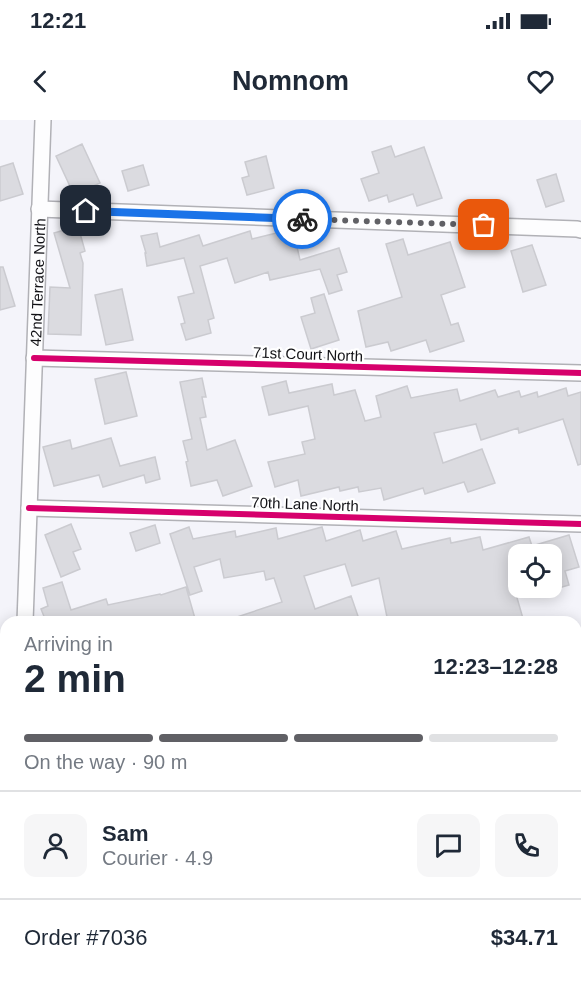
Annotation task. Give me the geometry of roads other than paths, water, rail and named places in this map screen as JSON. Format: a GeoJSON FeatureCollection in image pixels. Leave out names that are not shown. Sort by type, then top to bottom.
{"type":"FeatureCollection","features":[{"type":"Feature","properties":{"kind":"street","name":"42nd Terrace North"},"geometry":{"type":"LineString","coordinates":[[25,616],[43,120]]}},
{"type":"Feature","properties":{"kind":"street"},"geometry":{"type":"LineString","coordinates":[[39,209],[581,230]]}},
{"type":"Feature","properties":{"kind":"street","name":"71st Court North"},"geometry":{"type":"LineString","coordinates":[[34,358],[581,373]]}},
{"type":"Feature","properties":{"kind":"street","name":"70th Lane North"},"geometry":{"type":"LineString","coordinates":[[29,508],[581,524]]}}]}
